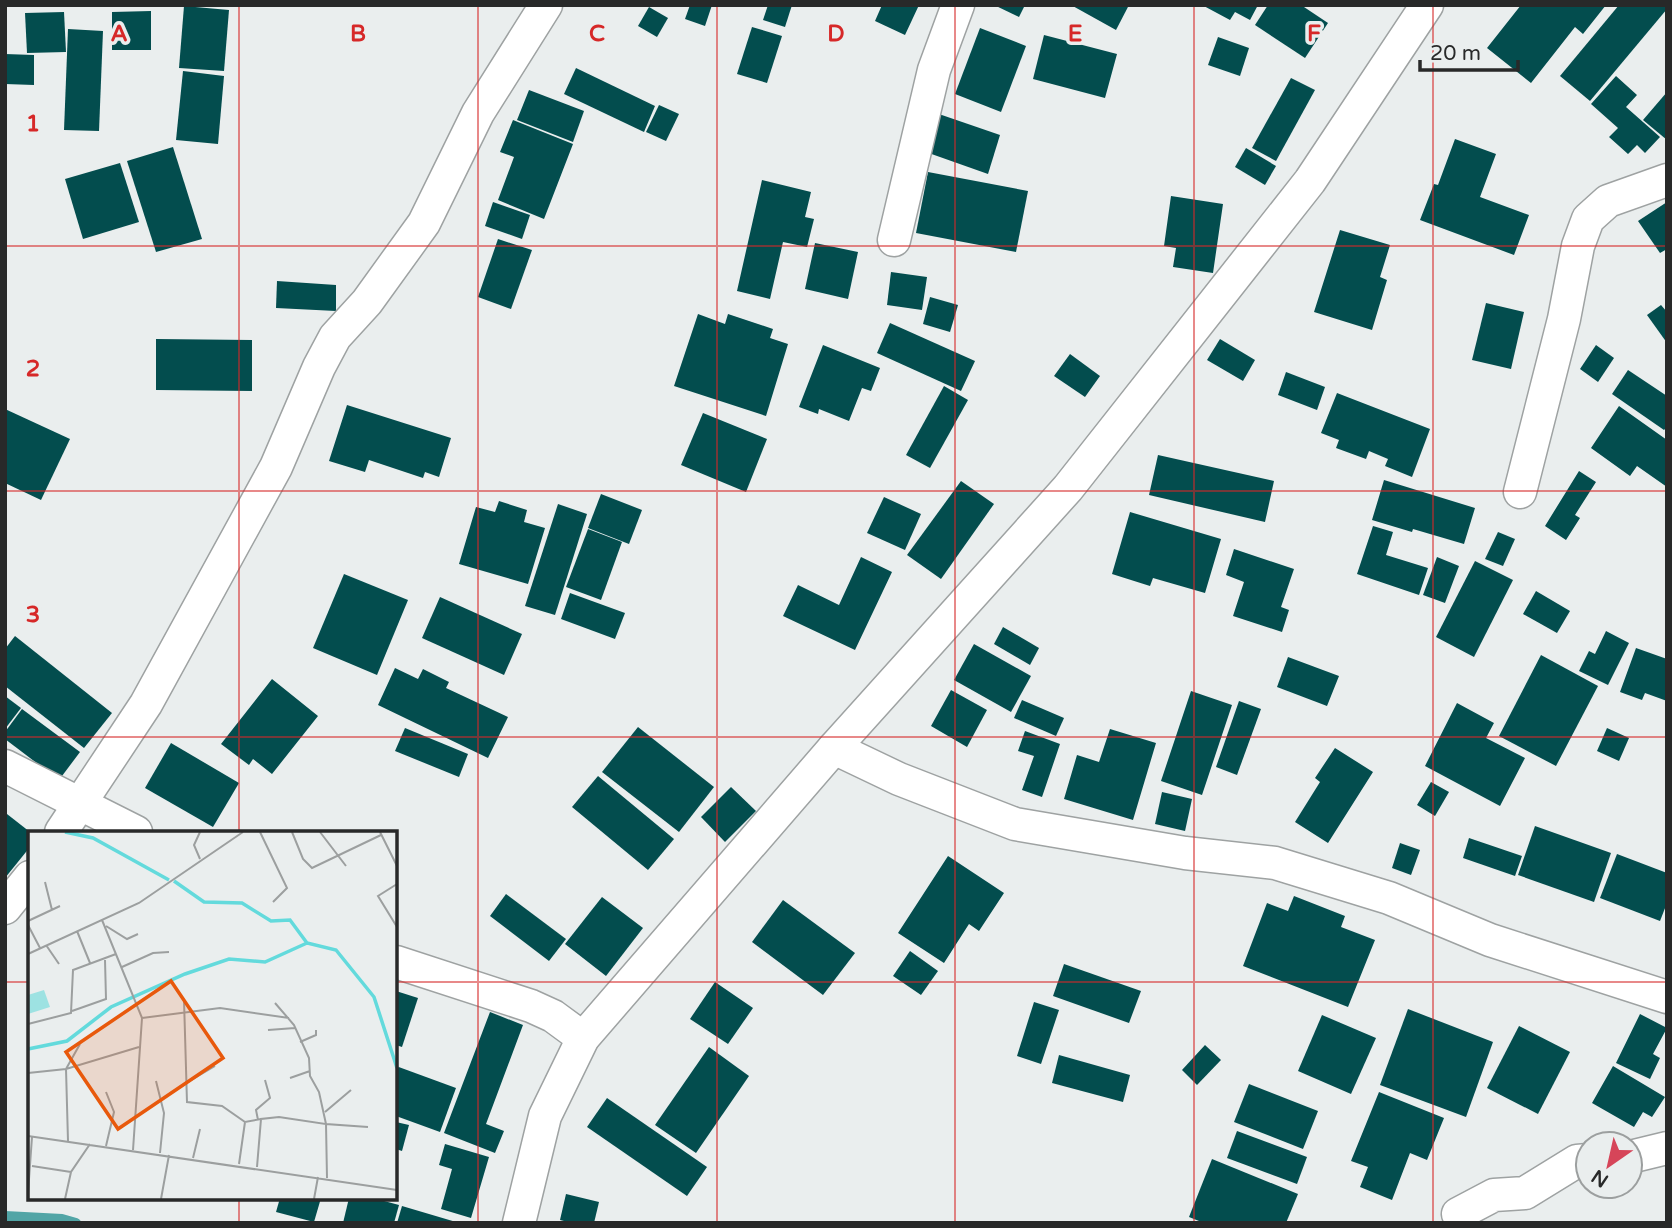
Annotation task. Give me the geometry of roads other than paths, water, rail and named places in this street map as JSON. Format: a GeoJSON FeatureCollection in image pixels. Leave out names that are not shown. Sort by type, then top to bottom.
{"type":"FeatureCollection","features":[{"type":"Feature","properties":{"kind":"street"},"geometry":{"type":"LineString","coordinates":[[62,831],[146,704],[276,467],[335,337],[367,302],[424,223],[478,113],[546,5]]}},
{"type":"Feature","properties":{"kind":"street"},"geometry":{"type":"LineString","coordinates":[[894,240],[934,71],[958,5]]}},
{"type":"Feature","properties":{"kind":"street"},"geometry":{"type":"LineString","coordinates":[[519,1223],[545,1116],[583,1038],[834,748],[1068,488],[1310,181],[1427,5]]}},
{"type":"Feature","properties":{"kind":"street"},"geometry":{"type":"LineString","coordinates":[[1520,492],[1563,319],[1578,246],[1588,219],[1608,201],[1667,180]]}},
{"type":"Feature","properties":{"kind":"street"},"geometry":{"type":"LineString","coordinates":[[834,748],[899,779],[1015,824],[1185,853],[1275,863],[1389,898],[1490,940],[1667,997]]}},
{"type":"Feature","properties":{"kind":"street"},"geometry":{"type":"LineString","coordinates":[[5,766],[134,831]]}},
{"type":"Feature","properties":{"kind":"street"},"geometry":{"type":"LineString","coordinates":[[5,908],[28,879]]}},
{"type":"Feature","properties":{"kind":"street"},"geometry":{"type":"LineString","coordinates":[[397,962],[531,1006],[553,1016],[583,1038]]}},
{"type":"Feature","properties":{"kind":"street"},"geometry":{"type":"LineString","coordinates":[[1644,1154],[1667,1148]]}},
{"type":"Feature","properties":{"kind":"street"},"geometry":{"type":"LineString","coordinates":[[1458,1214],[1494,1195],[1525,1193],[1574,1163]]}},
{"type":"Feature","properties":{"kind":"waterway"},"geometry":{"type":"LineString","coordinates":[[5,1216],[62,1219],[76,1223]]}}]}
